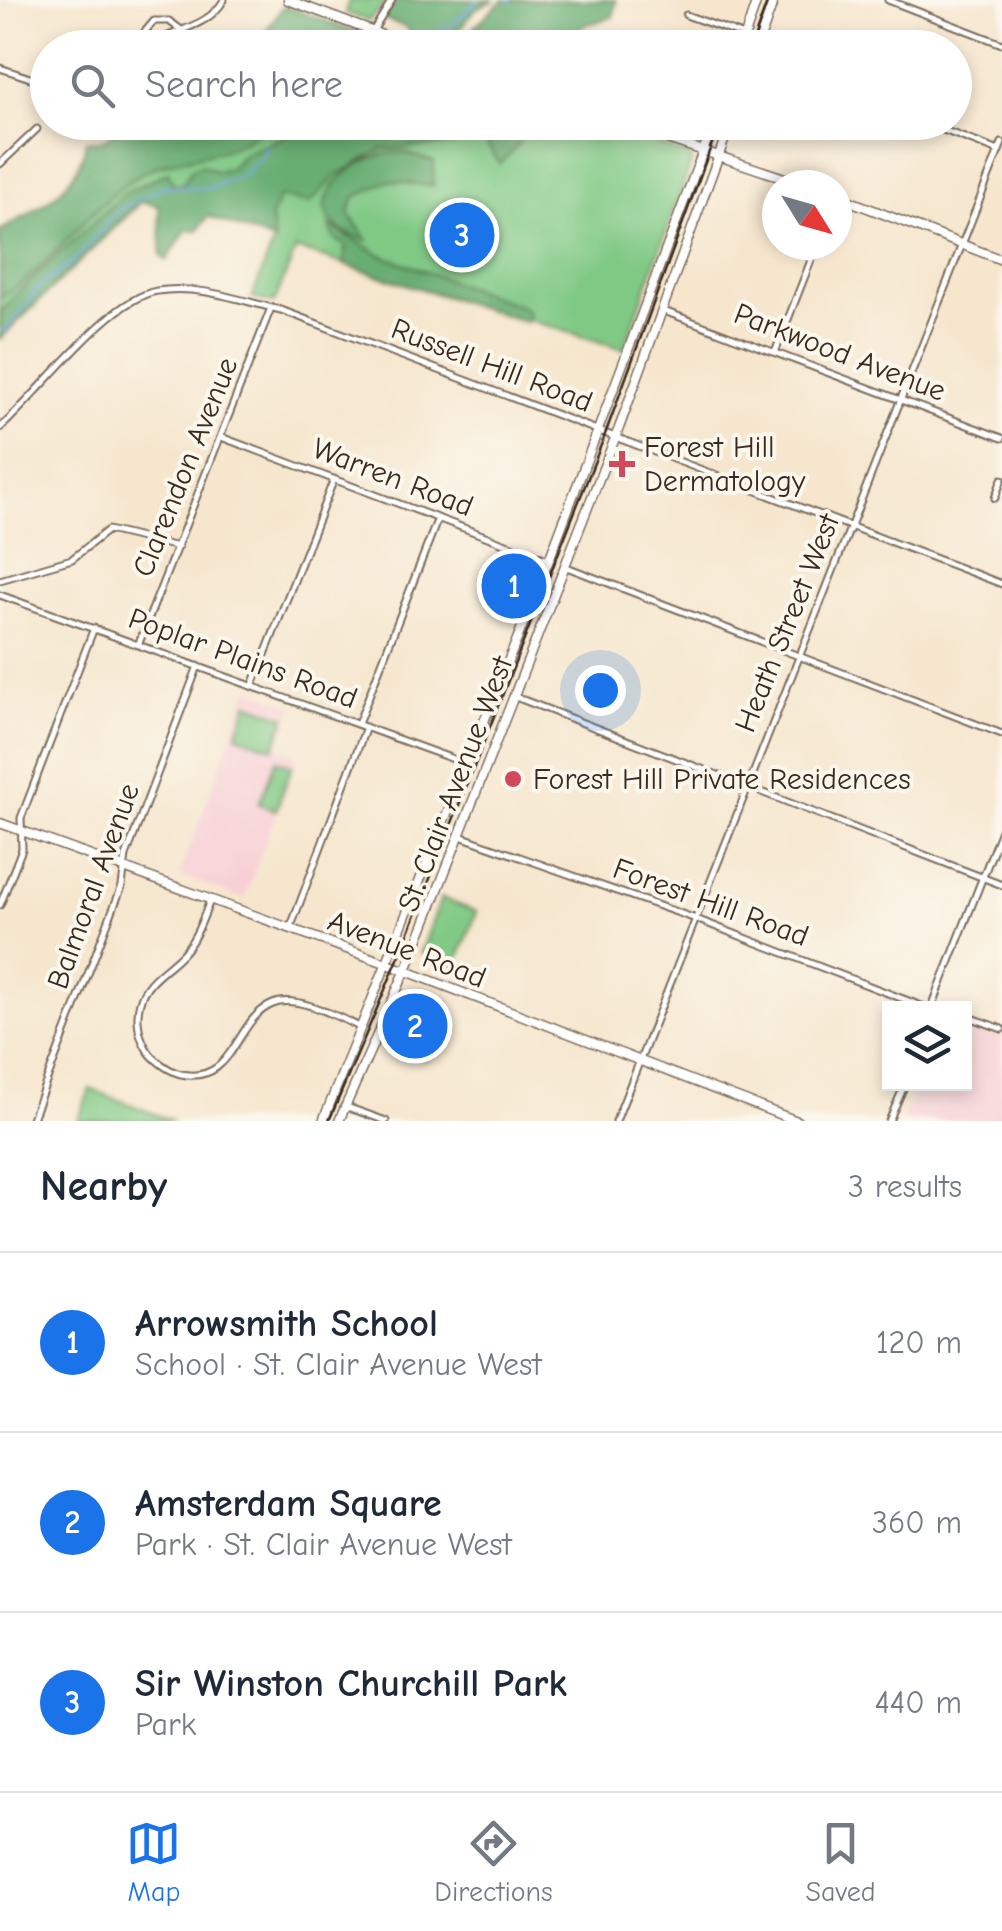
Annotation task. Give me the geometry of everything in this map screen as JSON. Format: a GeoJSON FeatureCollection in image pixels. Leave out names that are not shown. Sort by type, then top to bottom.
{"type":"FeatureCollection","features":[{"type":"Feature","properties":{"kind":"main road"},"geometry":{"type":"LineString","coordinates":[[288,0],[369,30]]}},
{"type":"Feature","properties":{"kind":"main road"},"geometry":{"type":"LineString","coordinates":[[747,30],[757,0]]}},
{"type":"Feature","properties":{"kind":"main road"},"geometry":{"type":"LineString","coordinates":[[763,30],[774,0]]}},
{"type":"Feature","properties":{"kind":"main road"},"geometry":{"type":"LineString","coordinates":[[673,140],[764,170]]}},
{"type":"Feature","properties":{"kind":"main road","name":"St. Clair Avenue West"},"geometry":{"type":"LineString","coordinates":[[324,1121],[470,765],[707,140]]}},
{"type":"Feature","properties":{"kind":"main road","name":"St. Clair Avenue West"},"geometry":{"type":"LineString","coordinates":[[339,1121],[459,836],[616,436],[724,140]]}},
{"type":"Feature","properties":{"kind":"main road"},"geometry":{"type":"LineString","coordinates":[[852,202],[1002,260]]}},
{"type":"Feature","properties":{"kind":"main road"},"geometry":{"type":"LineString","coordinates":[[516,642],[532,649]]}},
{"type":"Feature","properties":{"kind":"main road","name":"Avenue Road"},"geometry":{"type":"LineString","coordinates":[[0,824],[405,970],[798,1121]]}},
{"type":"Feature","properties":{"kind":"street"},"geometry":{"type":"LineString","coordinates":[[146,30],[154,21],[169,21],[180,30],[208,20],[224,0]]}},
{"type":"Feature","properties":{"kind":"street"},"geometry":{"type":"LineString","coordinates":[[373,30],[392,0]]}},
{"type":"Feature","properties":{"kind":"street"},"geometry":{"type":"LineString","coordinates":[[888,0],[966,30]]}},
{"type":"Feature","properties":{"kind":"street"},"geometry":{"type":"LineString","coordinates":[[686,15],[728,30]]}},
{"type":"Feature","properties":{"kind":"street"},"geometry":{"type":"LineString","coordinates":[[972,32],[1002,44]]}},
{"type":"Feature","properties":{"kind":"street"},"geometry":{"type":"LineString","coordinates":[[0,68],[30,78]]}},
{"type":"Feature","properties":{"kind":"street"},"geometry":{"type":"LineString","coordinates":[[1,162],[30,135]]}},
{"type":"Feature","properties":{"kind":"street"},"geometry":{"type":"LineString","coordinates":[[970,140],[999,151]]}},
{"type":"Feature","properties":{"kind":"street","name":"Heath Street West"},"geometry":{"type":"LineString","coordinates":[[616,1121],[1002,143]]}},
{"type":"Feature","properties":{"kind":"street"},"geometry":{"type":"LineString","coordinates":[[776,350],[812,260]]}},
{"type":"Feature","properties":{"kind":"street","name":"Russell Hill Road"},"geometry":{"type":"LineString","coordinates":[[0,428],[134,298],[160,290],[191,290],[271,308],[1002,584]]}},
{"type":"Feature","properties":{"kind":"street","name":"Clarendon Avenue"},"geometry":{"type":"LineString","coordinates":[[140,644],[271,308]]}},
{"type":"Feature","properties":{"kind":"street","name":"Parkwood Avenue"},"geometry":{"type":"LineString","coordinates":[[661,310],[1002,438]]}},
{"type":"Feature","properties":{"kind":"street","name":"Warren Road"},"geometry":{"type":"LineString","coordinates":[[222,437],[550,560]]}},
{"type":"Feature","properties":{"kind":"street"},"geometry":{"type":"LineString","coordinates":[[995,498],[1002,479]]}},
{"type":"Feature","properties":{"kind":"street"},"geometry":{"type":"LineString","coordinates":[[253,685],[334,480]]}},
{"type":"Feature","properties":{"kind":"street"},"geometry":{"type":"LineString","coordinates":[[290,929],[438,518]]}},
{"type":"Feature","properties":{"kind":"street"},"geometry":{"type":"LineString","coordinates":[[0,580],[72,559],[108,530],[178,547]]}},
{"type":"Feature","properties":{"kind":"street"},"geometry":{"type":"LineString","coordinates":[[564,566],[1002,734]]}},
{"type":"Feature","properties":{"kind":"street","name":"Poplar Plains Road"},"geometry":{"type":"LineString","coordinates":[[0,595],[470,765]]}},
{"type":"Feature","properties":{"kind":"street"},"geometry":{"type":"LineString","coordinates":[[0,905],[22,849],[20,818],[94,628]]}},
{"type":"Feature","properties":{"kind":"street","name":"Balmoral Avenue"},"geometry":{"type":"LineString","coordinates":[[31,1121],[198,666]]}},
{"type":"Feature","properties":{"kind":"street"},"geometry":{"type":"LineString","coordinates":[[512,696],[1002,885]]}},
{"type":"Feature","properties":{"kind":"street"},"geometry":{"type":"LineString","coordinates":[[934,1001],[1002,828]]}},
{"type":"Feature","properties":{"kind":"street","name":"Forest Hill Road"},"geometry":{"type":"LineString","coordinates":[[459,836],[696,918],[913,1001]]}},
{"type":"Feature","properties":{"kind":"street"},"geometry":{"type":"LineString","coordinates":[[209,902],[196,936],[182,955],[156,975],[140,1000],[138,1022],[149,1054],[174,1073],[202,1074],[216,1068],[265,1008],[287,1000],[360,1026]]}},
{"type":"Feature","properties":{"kind":"street"},"geometry":{"type":"LineString","coordinates":[[972,1019],[1002,1029]]}},
{"type":"Feature","properties":{"kind":"street"},"geometry":{"type":"LineString","coordinates":[[889,1121],[903,1091]]}},
{"type":"Feature","properties":{"kind":"street"},"geometry":{"type":"LineString","coordinates":[[344,1106],[386,1121]]}},
{"type":"Feature","properties":{"kind":"shaded area"},"geometry":{"type":"Polygon","coordinates":[[[249,689],[294,706],[278,748],[297,756],[244,899],[179,875],[249,689]]]}},
{"type":"Feature","properties":{"kind":"shaded area"},"geometry":{"type":"Polygon","coordinates":[[[972,1024],[1002,1036],[1002,1121],[902,1121],[915,1091],[972,1091],[972,1024]]]}},
{"type":"Feature","properties":{"kind":"green space"},"geometry":{"type":"Polygon","coordinates":[[[349,0],[388,0],[369,21],[345,13],[349,0]]]}},
{"type":"Feature","properties":{"kind":"green space"},"geometry":{"type":"Polygon","coordinates":[[[397,0],[495,0],[476,8],[460,30],[408,30],[383,19],[397,0]]]}},
{"type":"Feature","properties":{"kind":"green space"},"geometry":{"type":"Polygon","coordinates":[[[503,0],[616,0],[613,17],[580,30],[472,30],[503,0]]]}},
{"type":"Feature","properties":{"kind":"green space"},"geometry":{"type":"Polygon","coordinates":[[[283,7],[350,30],[266,30],[283,7]]]}},
{"type":"Feature","properties":{"kind":"green space"},"geometry":{"type":"Polygon","coordinates":[[[246,140],[139,175],[120,188],[37,270],[0,298],[0,231],[43,205],[66,185],[82,158],[86,141],[246,140]]]}},
{"type":"Feature","properties":{"kind":"green space"},"geometry":{"type":"Polygon","coordinates":[[[276,140],[448,140],[453,145],[382,149],[336,176],[310,203],[279,197],[271,217],[274,241],[208,216],[198,230],[186,230],[167,260],[162,257],[159,206],[141,201],[0,339],[0,314],[16,294],[126,192],[168,172],[173,184],[183,184],[192,169],[202,165],[217,172],[229,169],[243,155],[276,140]]]}},
{"type":"Feature","properties":{"kind":"green space"},"geometry":{"type":"Polygon","coordinates":[[[492,140],[520,140],[500,164],[487,145],[492,140]]]}},
{"type":"Feature","properties":{"kind":"green space"},"geometry":{"type":"Polygon","coordinates":[[[648,140],[689,155],[692,161],[624,349],[296,249],[274,303],[252,298],[274,241],[208,216],[198,230],[186,230],[167,260],[162,257],[159,206],[142,201],[0,339],[0,231],[66,185],[82,158],[86,141],[648,140]]]}},
{"type":"Feature","properties":{"kind":"green space"},"geometry":{"type":"Polygon","coordinates":[[[403,152],[434,162],[433,186],[388,181],[354,198],[349,214],[367,240],[341,230],[328,217],[326,202],[333,187],[363,162],[403,152]]]}},
{"type":"Feature","properties":{"kind":"green space"},"geometry":{"type":"Polygon","coordinates":[[[330,226],[381,255],[523,307],[529,312],[526,322],[345,265],[345,245],[334,238],[330,226]]]}},
{"type":"Feature","properties":{"kind":"green space"},"geometry":{"type":"Polygon","coordinates":[[[248,703],[286,717],[274,748],[237,735],[248,703]]]}},
{"type":"Feature","properties":{"kind":"green space"},"geometry":{"type":"Polygon","coordinates":[[[276,760],[292,766],[276,810],[259,804],[276,760]]]}},
{"type":"Feature","properties":{"kind":"green space"},"geometry":{"type":"Polygon","coordinates":[[[441,898],[477,912],[455,967],[421,953],[441,898]]]}},
{"type":"Feature","properties":{"kind":"green space"},"geometry":{"type":"Polygon","coordinates":[[[417,990],[448,1002],[426,1059],[379,1040],[398,1018],[407,991],[417,990]]]}},
{"type":"Feature","properties":{"kind":"green space"},"geometry":{"type":"Polygon","coordinates":[[[90,1089],[173,1121],[78,1121],[90,1089]]]}},
{"type":"Feature","properties":{"kind":"waterway"},"geometry":{"type":"LineString","coordinates":[[441,30],[452,25],[478,0]]}},
{"type":"Feature","properties":{"kind":"waterway"},"geometry":{"type":"LineString","coordinates":[[0,331],[6,331],[38,288],[77,258],[119,210],[164,186],[206,189],[241,176],[261,158],[268,143]]}},
{"type":"Feature","properties":{"kind":"tram line"},"geometry":{"type":"LineString","coordinates":[[757,30],[768,0]]}},
{"type":"Feature","properties":{"kind":"tram line"},"geometry":{"type":"LineString","coordinates":[[329,1121],[401,952],[603,440],[713,140]]}},
{"type":"Feature","properties":{"kind":"place","name":"Sir Winston Churchill Park"},"geometry":{"type":"Point","coordinates":[462,235]}},
{"type":"Feature","properties":{"kind":"place","name":"Forest Hill Dermatology"},"geometry":{"type":"Point","coordinates":[622,464]}},
{"type":"Feature","properties":{"kind":"place","name":"Arrowsmith School"},"geometry":{"type":"Point","coordinates":[514,586]}},
{"type":"Feature","properties":{"kind":"place","name":"Forest Hill Private Residences"},"geometry":{"type":"Point","coordinates":[513,779]}},
{"type":"Feature","properties":{"kind":"place","name":"Amsterdam Square"},"geometry":{"type":"Point","coordinates":[415,1026]}}]}
